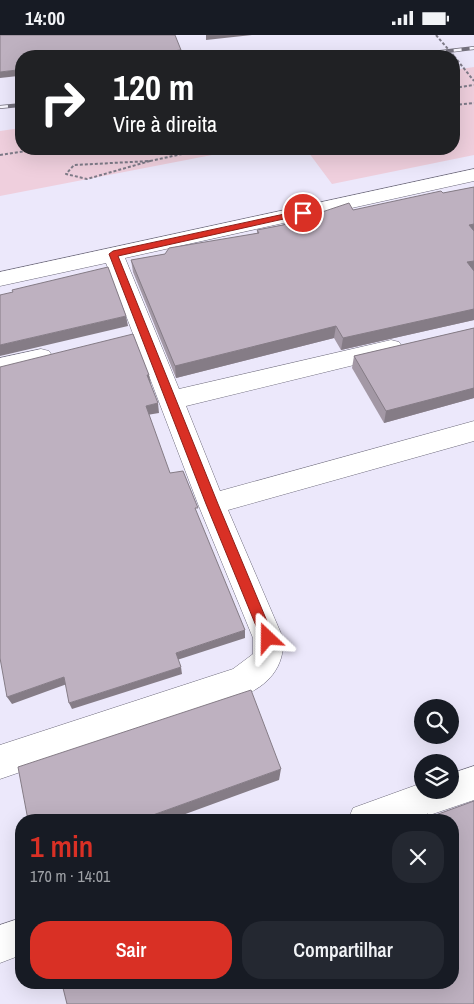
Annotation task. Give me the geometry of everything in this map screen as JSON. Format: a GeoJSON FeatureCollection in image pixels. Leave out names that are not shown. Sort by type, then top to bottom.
{"type":"FeatureCollection","features":[{"type":"Feature","properties":{"kind":"street"},"geometry":{"type":"LineString","coordinates":[[0,279],[474,175]]}},
{"type":"Feature","properties":{"kind":"street"},"geometry":{"type":"LineString","coordinates":[[0,762],[242,681],[258,671],[266,662],[269,651],[268,638],[171,400],[135,335],[113,254]]}},
{"type":"Feature","properties":{"kind":"street"},"geometry":{"type":"LineString","coordinates":[[171,400],[408,344]]}},
{"type":"Feature","properties":{"kind":"street"},"geometry":{"type":"LineString","coordinates":[[0,367],[58,353]]}},
{"type":"Feature","properties":{"kind":"street"},"geometry":{"type":"LineString","coordinates":[[212,504],[474,431]]}},
{"type":"Feature","properties":{"kind":"street"},"geometry":{"type":"LineString","coordinates":[[383,814],[474,783]]}},
{"type":"Feature","properties":{"kind":"street"},"geometry":{"type":"LineString","coordinates":[[0,944],[15,939]]}},
{"type":"Feature","properties":{"kind":"path"},"geometry":{"type":"LineString","coordinates":[[436,35],[449,50]]}},
{"type":"Feature","properties":{"kind":"path"},"geometry":{"type":"LineString","coordinates":[[460,64],[474,81]]}},
{"type":"Feature","properties":{"kind":"path"},"geometry":{"type":"LineString","coordinates":[[460,87],[474,85]]}},
{"type":"Feature","properties":{"kind":"path"},"geometry":{"type":"LineString","coordinates":[[460,104],[474,103]]}},
{"type":"Feature","properties":{"kind":"path"},"geometry":{"type":"LineString","coordinates":[[0,155],[15,153]]}},
{"type":"Feature","properties":{"kind":"path"},"geometry":{"type":"LineString","coordinates":[[150,161],[74,165],[66,174],[87,179],[178,155]]}},
{"type":"Feature","properties":{"kind":"shaded area"},"geometry":{"type":"Polygon","coordinates":[[[474,67],[474,155],[332,184],[310,155],[460,155],[460,69],[474,67]]]}},
{"type":"Feature","properties":{"kind":"shaded area"},"geometry":{"type":"Polygon","coordinates":[[[15,129],[15,155],[212,155],[0,196],[0,131],[15,129]]]}},
{"type":"Feature","properties":{"kind":"building"},"geometry":{"type":"Polygon","coordinates":[[[0,35],[175,35],[181,50],[15,50],[15,70],[0,72],[0,35]]]}},
{"type":"Feature","properties":{"kind":"building"},"geometry":{"type":"Polygon","coordinates":[[[474,187],[474,224],[469,225],[474,231],[474,261],[467,262],[474,271],[474,309],[343,338],[336,326],[175,366],[131,260],[165,254],[169,248],[259,233],[257,230],[283,225],[349,203],[353,210],[441,191],[443,193],[474,187]]]}},
{"type":"Feature","properties":{"kind":"building"},"geometry":{"type":"Polygon","coordinates":[[[108,267],[126,316],[0,345],[0,295],[13,292],[12,290],[108,267]]]}},
{"type":"Feature","properties":{"kind":"building"},"geometry":{"type":"Polygon","coordinates":[[[474,328],[474,388],[386,411],[354,356],[474,328]]]}},
{"type":"Feature","properties":{"kind":"building"},"geometry":{"type":"Polygon","coordinates":[[[133,334],[158,403],[146,406],[170,473],[183,471],[198,508],[195,508],[245,630],[176,653],[181,667],[69,703],[64,677],[7,697],[0,658],[0,367],[133,334]]]}},
{"type":"Feature","properties":{"kind":"building"},"geometry":{"type":"Polygon","coordinates":[[[251,690],[281,769],[156,814],[27,814],[18,767],[251,690]]]}},
{"type":"Feature","properties":{"kind":"building"},"geometry":{"type":"Polygon","coordinates":[[[474,801],[474,1004],[67,1004],[63,989],[459,989],[459,814],[438,814],[474,801]]]}},
{"type":"Feature","properties":{"kind":"railway"},"geometry":{"type":"LineString","coordinates":[[457,50],[474,48]]}},
{"type":"Feature","properties":{"kind":"railway"},"geometry":{"type":"LineString","coordinates":[[0,107],[15,106]]}},
{"type":"Feature","properties":{"kind":"route"},"geometry":{"type":"LineString","coordinates":[[268,638],[212,504],[113,254],[303,213]]}}]}
